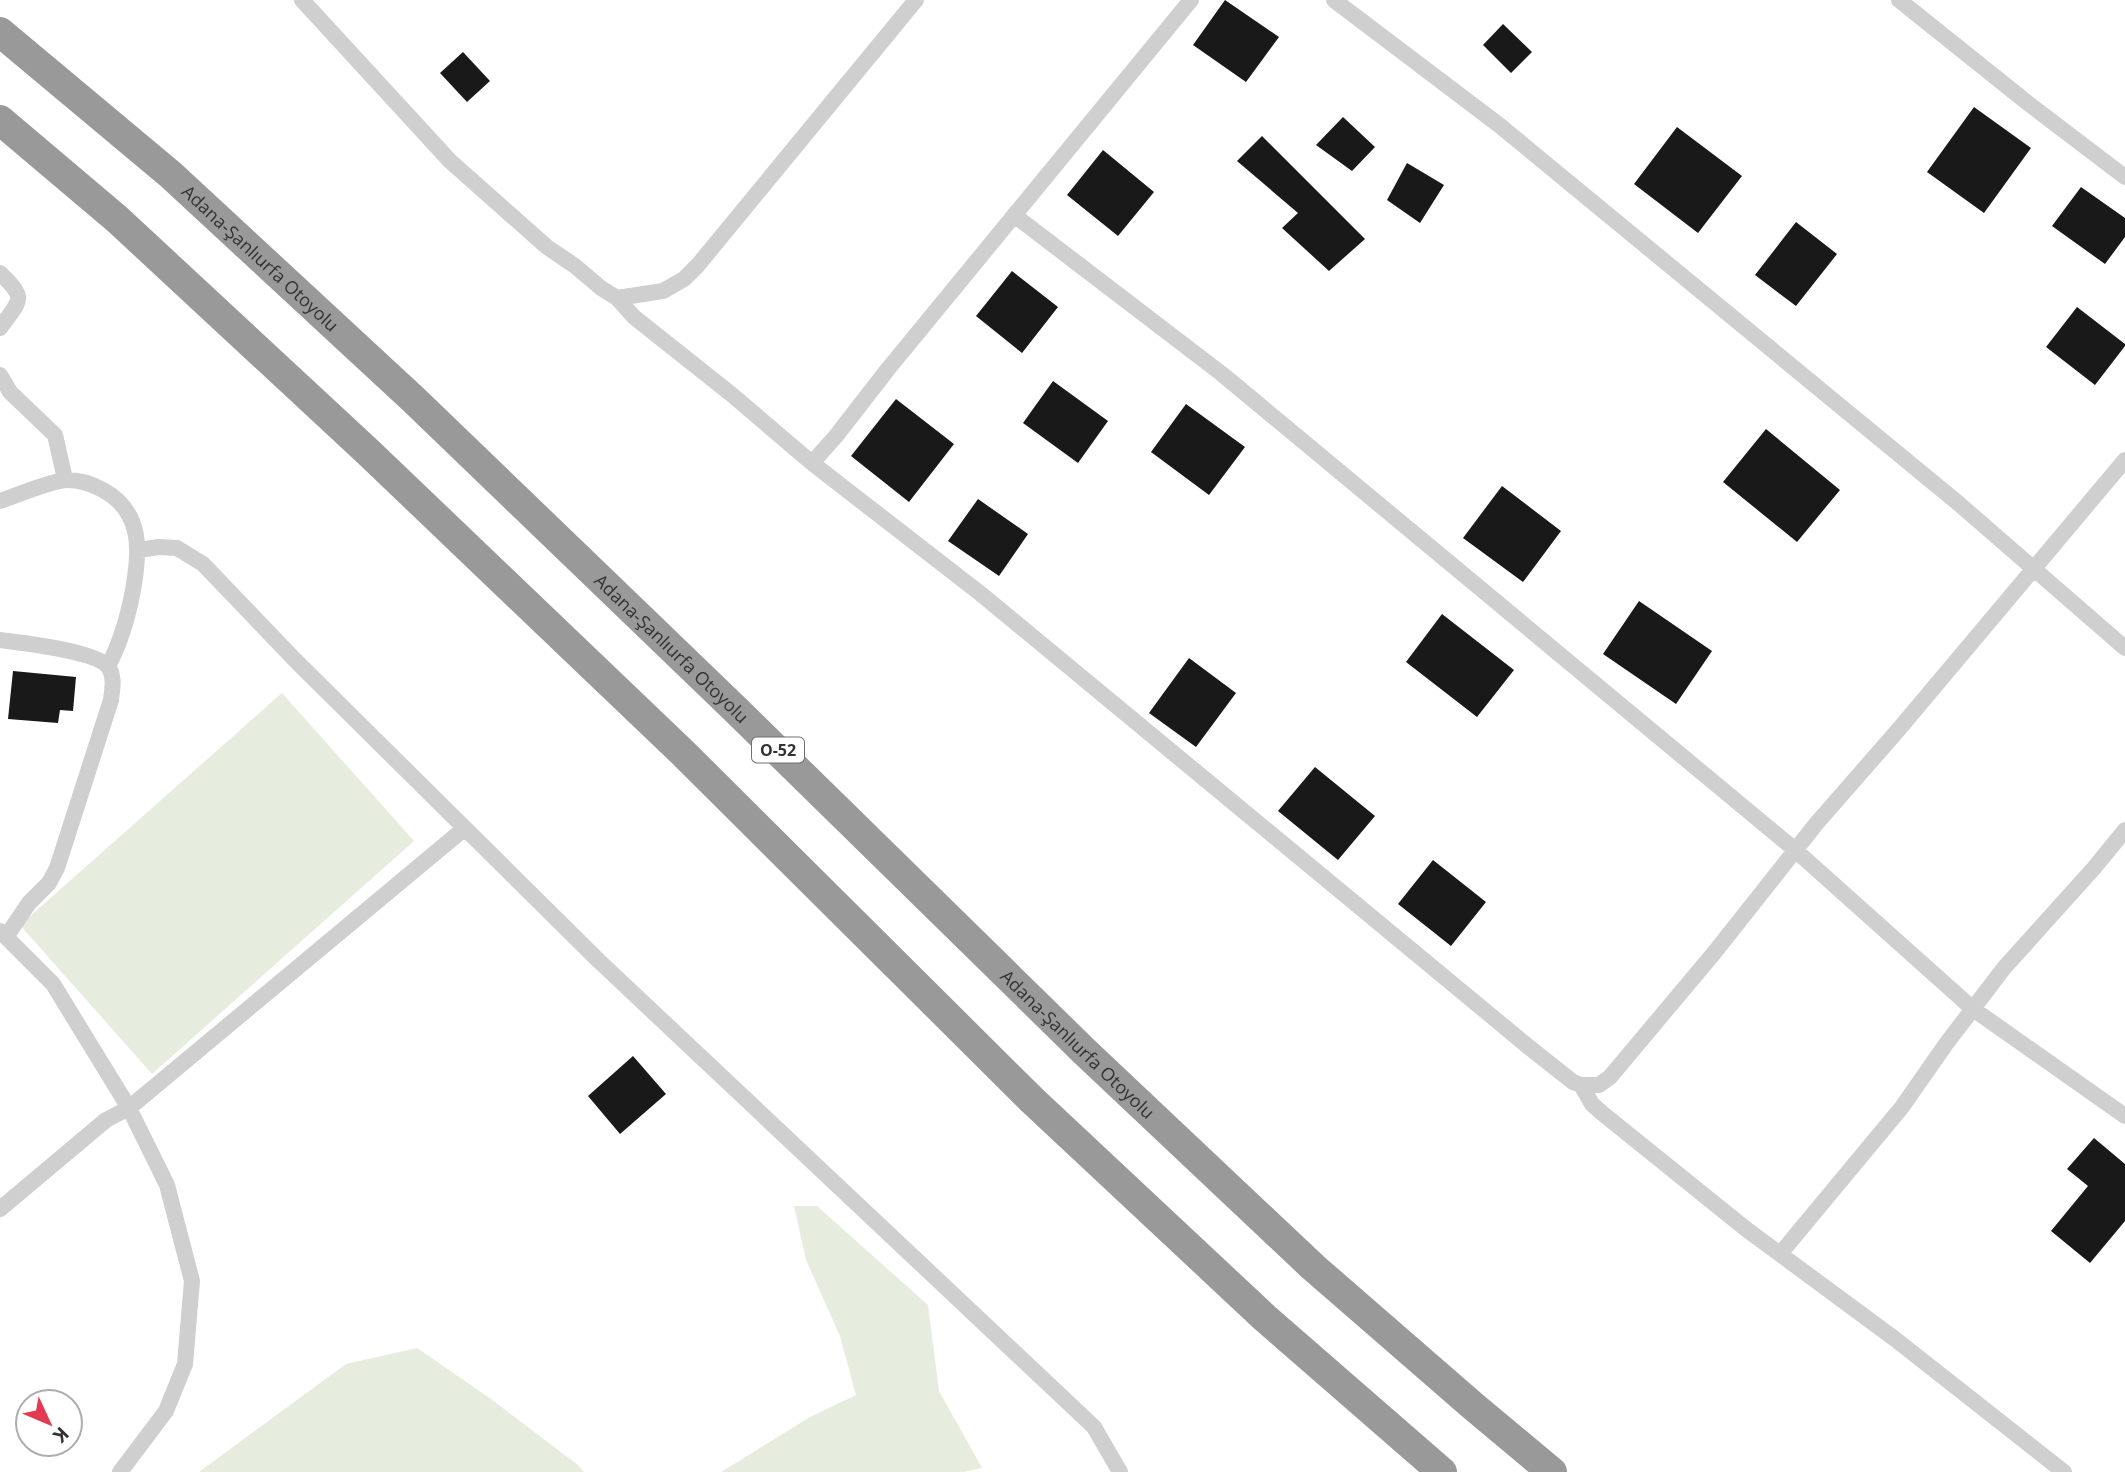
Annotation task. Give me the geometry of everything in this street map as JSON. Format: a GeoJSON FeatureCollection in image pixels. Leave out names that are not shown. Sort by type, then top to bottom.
{"type":"FeatureCollection","features":[{"type":"Feature","properties":{"kind":"highway","name":"Adana-Şanlıurfa Otoyolu"},"geometry":{"type":"LineString","coordinates":[[0,32],[171,175],[413,400],[735,709],[1085,1052],[1313,1268],[1552,1472]]}},
{"type":"Feature","properties":{"kind":"highway"},"geometry":{"type":"LineString","coordinates":[[0,120],[117,219],[367,450],[682,752],[1031,1100],[1265,1318],[1442,1472]]}},
{"type":"Feature","properties":{"kind":"street"},"geometry":{"type":"LineString","coordinates":[[302,0],[450,161],[547,247],[617,298],[634,317],[812,463],[981,594],[1530,1048],[1573,1082],[1581,1085],[1599,1085],[1610,1077],[1714,953],[1794,849],[1899,729],[2125,460]]}},
{"type":"Feature","properties":{"kind":"street"},"geometry":{"type":"LineString","coordinates":[[617,298],[663,291],[684,279],[916,0]]}},
{"type":"Feature","properties":{"kind":"street"},"geometry":{"type":"LineString","coordinates":[[812,463],[1191,0]]}},
{"type":"Feature","properties":{"kind":"street"},"geometry":{"type":"LineString","coordinates":[[1334,0],[1499,125],[1947,494],[2125,648]]}},
{"type":"Feature","properties":{"kind":"street"},"geometry":{"type":"LineString","coordinates":[[1899,0],[2125,177]]}},
{"type":"Feature","properties":{"kind":"street"},"geometry":{"type":"LineString","coordinates":[[1014,215],[1222,374],[1794,849],[1973,1009],[2125,1116]]}},
{"type":"Feature","properties":{"kind":"street"},"geometry":{"type":"LineString","coordinates":[[0,273],[19,295],[17,303],[0,328]]}},
{"type":"Feature","properties":{"kind":"street"},"geometry":{"type":"LineString","coordinates":[[0,375],[10,392],[55,435],[65,479]]}},
{"type":"Feature","properties":{"kind":"street"},"geometry":{"type":"LineString","coordinates":[[0,501],[65,479],[107,492],[118,502],[134,525],[139,550],[127,621],[108,666]]}},
{"type":"Feature","properties":{"kind":"street"},"geometry":{"type":"LineString","coordinates":[[139,550],[177,548],[203,564],[296,661],[708,1064],[1094,1427],[1120,1472]]}},
{"type":"Feature","properties":{"kind":"street"},"geometry":{"type":"LineString","coordinates":[[0,640],[59,649],[97,659],[108,666],[113,679],[111,700],[58,868],[49,883],[3,934],[53,984],[129,1108],[167,1185],[192,1280],[186,1364],[166,1411],[120,1472]]}},
{"type":"Feature","properties":{"kind":"street"},"geometry":{"type":"LineString","coordinates":[[0,1209],[106,1120],[129,1108],[465,828]]}},
{"type":"Feature","properties":{"kind":"street"},"geometry":{"type":"LineString","coordinates":[[1780,1254],[1902,1107],[2004,968],[2125,830]]}},
{"type":"Feature","properties":{"kind":"street"},"geometry":{"type":"LineString","coordinates":[[1581,1085],[1592,1104],[1602,1113],[1746,1229],[1895,1339],[2064,1472]]}},
{"type":"Feature","properties":{"kind":"shaded area"},"geometry":{"type":"Polygon","coordinates":[[[282,693],[414,841],[152,1074],[20,925],[282,693]]]}},
{"type":"Feature","properties":{"kind":"shaded area"},"geometry":{"type":"Polygon","coordinates":[[[794,1206],[817,1206],[928,1305],[939,1391],[982,1468],[963,1472],[721,1472],[810,1417],[856,1395],[840,1336],[806,1260],[794,1206]]]}},
{"type":"Feature","properties":{"kind":"shaded area"},"geometry":{"type":"Polygon","coordinates":[[[417,1348],[491,1399],[584,1472],[199,1472],[346,1364],[417,1348]]]}},
{"type":"Feature","properties":{"kind":"building"},"geometry":{"type":"Polygon","coordinates":[[[1225,0],[1279,37],[1246,82],[1193,45],[1225,0]]]}},
{"type":"Feature","properties":{"kind":"building"},"geometry":{"type":"Polygon","coordinates":[[[1503,24],[1532,52],[1511,73],[1483,45],[1503,24]]]}},
{"type":"Feature","properties":{"kind":"building"},"geometry":{"type":"Polygon","coordinates":[[[463,52],[490,81],[467,102],[440,73],[463,52]]]}},
{"type":"Feature","properties":{"kind":"building"},"geometry":{"type":"Polygon","coordinates":[[[1974,107],[2031,148],[1984,213],[1927,172],[1974,107]]]}},
{"type":"Feature","properties":{"kind":"building"},"geometry":{"type":"Polygon","coordinates":[[[1343,117],[1375,147],[1352,171],[1316,145],[1343,117]]]}},
{"type":"Feature","properties":{"kind":"building"},"geometry":{"type":"Polygon","coordinates":[[[1677,127],[1742,176],[1698,233],[1634,184],[1677,127]]]}},
{"type":"Feature","properties":{"kind":"building"},"geometry":{"type":"Polygon","coordinates":[[[1262,136],[1365,239],[1329,271],[1282,228],[1298,213],[1237,161],[1262,136]]]}},
{"type":"Feature","properties":{"kind":"building"},"geometry":{"type":"Polygon","coordinates":[[[1103,150],[1154,192],[1118,236],[1067,195],[1103,150]]]}},
{"type":"Feature","properties":{"kind":"building"},"geometry":{"type":"Polygon","coordinates":[[[1407,163],[1444,185],[1420,223],[1387,200],[1407,163]]]}},
{"type":"Feature","properties":{"kind":"building"},"geometry":{"type":"Polygon","coordinates":[[[2081,187],[2125,218],[2125,237],[2105,264],[2052,226],[2081,187]]]}},
{"type":"Feature","properties":{"kind":"building"},"geometry":{"type":"Polygon","coordinates":[[[1796,222],[1837,254],[1796,306],[1755,275],[1796,222]]]}},
{"type":"Feature","properties":{"kind":"building"},"geometry":{"type":"Polygon","coordinates":[[[1012,271],[1058,307],[1022,353],[976,316],[1012,271]]]}},
{"type":"Feature","properties":{"kind":"building"},"geometry":{"type":"Polygon","coordinates":[[[2077,307],[2125,344],[2095,385],[2046,347],[2077,307]]]}},
{"type":"Feature","properties":{"kind":"building"},"geometry":{"type":"Polygon","coordinates":[[[1053,381],[1108,421],[1078,463],[1023,423],[1053,381]]]}},
{"type":"Feature","properties":{"kind":"building"},"geometry":{"type":"Polygon","coordinates":[[[896,399],[954,444],[909,502],[851,456],[896,399]]]}},
{"type":"Feature","properties":{"kind":"building"},"geometry":{"type":"Polygon","coordinates":[[[1186,404],[1245,447],[1209,495],[1151,452],[1186,404]]]}},
{"type":"Feature","properties":{"kind":"building"},"geometry":{"type":"Polygon","coordinates":[[[1766,429],[1840,490],[1797,542],[1723,482],[1766,429]]]}},
{"type":"Feature","properties":{"kind":"building"},"geometry":{"type":"Polygon","coordinates":[[[1502,486],[1561,531],[1523,582],[1463,538],[1502,486]]]}},
{"type":"Feature","properties":{"kind":"building"},"geometry":{"type":"Polygon","coordinates":[[[978,499],[1028,534],[999,576],[948,541],[978,499]]]}},
{"type":"Feature","properties":{"kind":"building"},"geometry":{"type":"Polygon","coordinates":[[[1639,601],[1712,651],[1676,704],[1603,654],[1639,601]]]}},
{"type":"Feature","properties":{"kind":"building"},"geometry":{"type":"Polygon","coordinates":[[[1442,614],[1514,670],[1477,717],[1406,662],[1442,614]]]}},
{"type":"Feature","properties":{"kind":"building"},"geometry":{"type":"Polygon","coordinates":[[[1189,658],[1236,693],[1196,747],[1149,713],[1189,658]]]}},
{"type":"Feature","properties":{"kind":"building"},"geometry":{"type":"Polygon","coordinates":[[[13,671],[76,677],[73,711],[60,710],[58,723],[8,719],[13,671]]]}},
{"type":"Feature","properties":{"kind":"building"},"geometry":{"type":"Polygon","coordinates":[[[1315,767],[1375,816],[1338,860],[1278,811],[1315,767]]]}},
{"type":"Feature","properties":{"kind":"building"},"geometry":{"type":"Polygon","coordinates":[[[1433,860],[1486,902],[1451,946],[1398,904],[1433,860]]]}},
{"type":"Feature","properties":{"kind":"building"},"geometry":{"type":"Polygon","coordinates":[[[633,1056],[666,1094],[620,1134],[588,1096],[633,1056]]]}},
{"type":"Feature","properties":{"kind":"building"},"geometry":{"type":"Polygon","coordinates":[[[2094,1138],[2125,1164],[2125,1221],[2090,1263],[2051,1231],[2088,1186],[2067,1169],[2094,1138]]]}}]}
